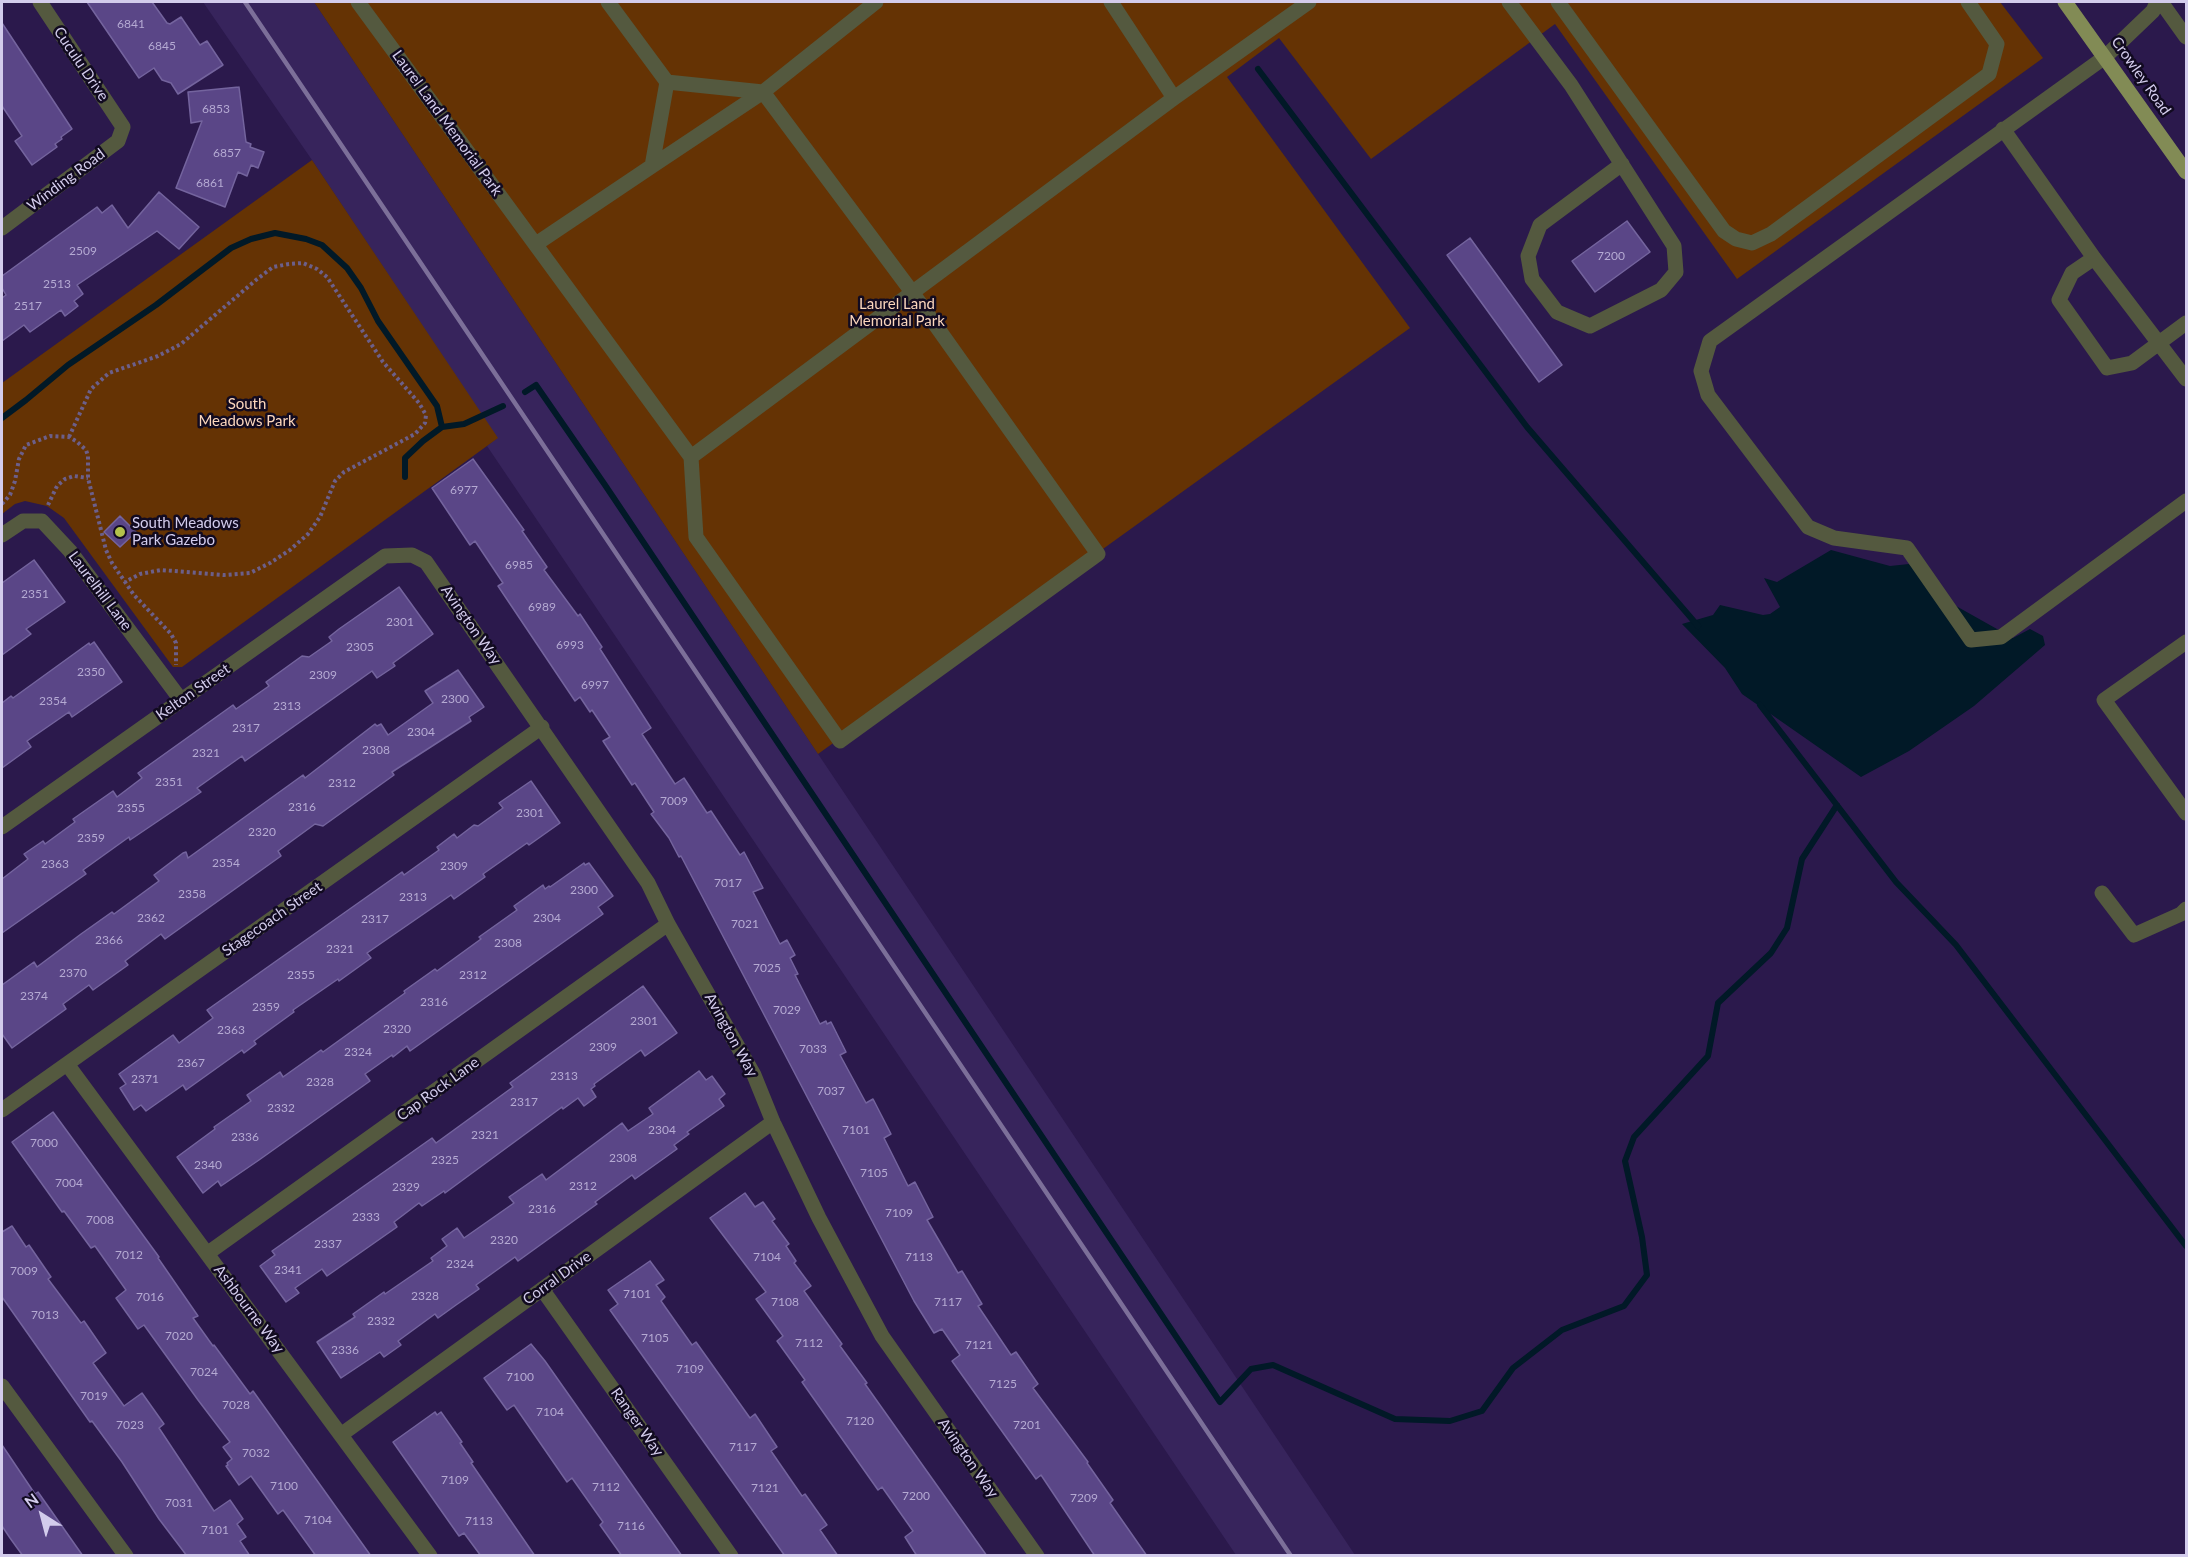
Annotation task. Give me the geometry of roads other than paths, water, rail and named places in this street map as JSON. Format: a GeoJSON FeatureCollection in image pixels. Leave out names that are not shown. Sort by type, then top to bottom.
{"type":"FeatureCollection","features":[{"type":"Feature","properties":{"kind":"main road","name":"Crowley Road"},"geometry":{"type":"LineString","coordinates":[[2065,2],[2187,172]]}},
{"type":"Feature","properties":{"kind":"street","name":"Cuculu Drive"},"geometry":{"type":"LineString","coordinates":[[40,2],[123,127]]}},
{"type":"Feature","properties":{"kind":"street","name":"Laurel Land Memorial Park"},"geometry":{"type":"LineString","coordinates":[[358,2],[691,457]]}},
{"type":"Feature","properties":{"kind":"street"},"geometry":{"type":"LineString","coordinates":[[608,2],[667,82],[652,166]]}},
{"type":"Feature","properties":{"kind":"street"},"geometry":{"type":"LineString","coordinates":[[536,244],[763,92],[875,2]]}},
{"type":"Feature","properties":{"kind":"street"},"geometry":{"type":"LineString","coordinates":[[1111,2],[1174,98]]}},
{"type":"Feature","properties":{"kind":"street"},"geometry":{"type":"LineString","coordinates":[[667,82],[763,92],[912,292],[1098,554],[840,741],[696,537],[691,457],[912,292],[1174,98],[1309,2]]}},
{"type":"Feature","properties":{"kind":"street"},"geometry":{"type":"LineString","coordinates":[[1509,2],[1571,85],[1622,164],[1674,246],[1676,272],[1660,290],[1590,326],[1557,312],[1532,279],[1528,256],[1540,225],[1622,164]]}},
{"type":"Feature","properties":{"kind":"street"},"geometry":{"type":"LineString","coordinates":[[1558,2],[1724,231],[1736,239],[1752,243],[1771,234],[1989,74],[1997,44],[1968,2]]}},
{"type":"Feature","properties":{"kind":"street"},"geometry":{"type":"LineString","coordinates":[[2187,37],[2159,2],[2153,11],[2105,57],[1710,341],[1701,371],[1707,395],[1808,527],[1834,538],[1907,548],[1971,640],[2001,637],[2187,501]]}},
{"type":"Feature","properties":{"kind":"street","name":"Winding Road"},"geometry":{"type":"LineString","coordinates":[[2,228],[118,141],[123,127]]}},
{"type":"Feature","properties":{"kind":"street"},"geometry":{"type":"LineString","coordinates":[[2002,129],[2094,258],[2187,379]]}},
{"type":"Feature","properties":{"kind":"street"},"geometry":{"type":"LineString","coordinates":[[2094,258],[2072,273],[2059,300],[2107,368],[2132,363],[2187,323]]}},
{"type":"Feature","properties":{"kind":"street","name":"Laurelhill Lane"},"geometry":{"type":"LineString","coordinates":[[2,535],[23,521],[42,520],[70,551],[181,700]]}},
{"type":"Feature","properties":{"kind":"street","name":"Avington Way"},"geometry":{"type":"LineString","coordinates":[[386,556],[412,555],[426,562],[648,883],[668,924],[754,1075],[773,1122],[819,1218],[882,1336],[1037,1556]]}},
{"type":"Feature","properties":{"kind":"street","name":"Kelton Street"},"geometry":{"type":"LineString","coordinates":[[2,828],[386,556]]}},
{"type":"Feature","properties":{"kind":"street"},"geometry":{"type":"LineString","coordinates":[[2187,642],[2104,700],[2187,813]]}},
{"type":"Feature","properties":{"kind":"street","name":"Stagecoach Street"},"geometry":{"type":"LineString","coordinates":[[2,1110],[542,727]]}},
{"type":"Feature","properties":{"kind":"street"},"geometry":{"type":"LineString","coordinates":[[2102,893],[2134,935],[2181,914],[2187,909]]}},
{"type":"Feature","properties":{"kind":"street","name":"Cap Rock Lane"},"geometry":{"type":"LineString","coordinates":[[208,1254],[668,924]]}},
{"type":"Feature","properties":{"kind":"street","name":"Ashbourne Way"},"geometry":{"type":"LineString","coordinates":[[67,1064],[430,1556]]}},
{"type":"Feature","properties":{"kind":"street","name":"Corral Drive"},"geometry":{"type":"LineString","coordinates":[[342,1434],[773,1122]]}},
{"type":"Feature","properties":{"kind":"street","name":"Ranger Way"},"geometry":{"type":"LineString","coordinates":[[542,1289],[731,1556]]}},
{"type":"Feature","properties":{"kind":"street"},"geometry":{"type":"LineString","coordinates":[[2,1386],[126,1556]]}},
{"type":"Feature","properties":{"kind":"water"},"geometry":{"type":"Polygon","coordinates":[[[1831,550],[1890,566],[1909,564],[1940,597],[2013,638],[2030,629],[2043,636],[2045,645],[1974,706],[1909,751],[1861,777],[1742,694],[1725,668],[1682,624],[1713,615],[1720,605],[1763,615],[1770,614],[1780,607],[1764,578],[1777,582],[1831,550]]]}},
{"type":"Feature","properties":{"kind":"waterway"},"geometry":{"type":"LineString","coordinates":[[1258,69],[1527,427],[1698,626]]}},
{"type":"Feature","properties":{"kind":"waterway"},"geometry":{"type":"LineString","coordinates":[[2,418],[68,365],[156,305],[231,248],[251,239],[275,233],[306,239],[322,245],[347,268],[361,288],[378,321],[437,406],[442,427]]}},
{"type":"Feature","properties":{"kind":"waterway"},"geometry":{"type":"LineString","coordinates":[[525,392],[536,385],[605,485],[1220,1402],[1251,1369],[1273,1365],[1395,1419],[1450,1421],[1482,1411],[1513,1368],[1562,1330],[1624,1306],[1647,1275],[1642,1237],[1625,1161],[1634,1137],[1708,1056],[1718,1003],[1771,953],[1787,928],[1802,859],[1837,805]]}},
{"type":"Feature","properties":{"kind":"waterway"},"geometry":{"type":"LineString","coordinates":[[405,477],[405,458],[442,427],[464,424],[503,406]]}},
{"type":"Feature","properties":{"kind":"waterway"},"geometry":{"type":"LineString","coordinates":[[1760,705],[1896,882],[1956,945],[2186,1246]]}},
{"type":"Feature","properties":{"kind":"railway"},"geometry":{"type":"LineString","coordinates":[[245,2],[1291,1556]]}},
{"type":"Feature","properties":{"kind":"place","name":"South Meadows Park Gazebo"},"geometry":{"type":"Point","coordinates":[120,532]}},
{"type":"Feature","properties":{"kind":"park label","name":"South Meadows Park"},"geometry":{"type":"Point","coordinates":[247,412]}}]}
